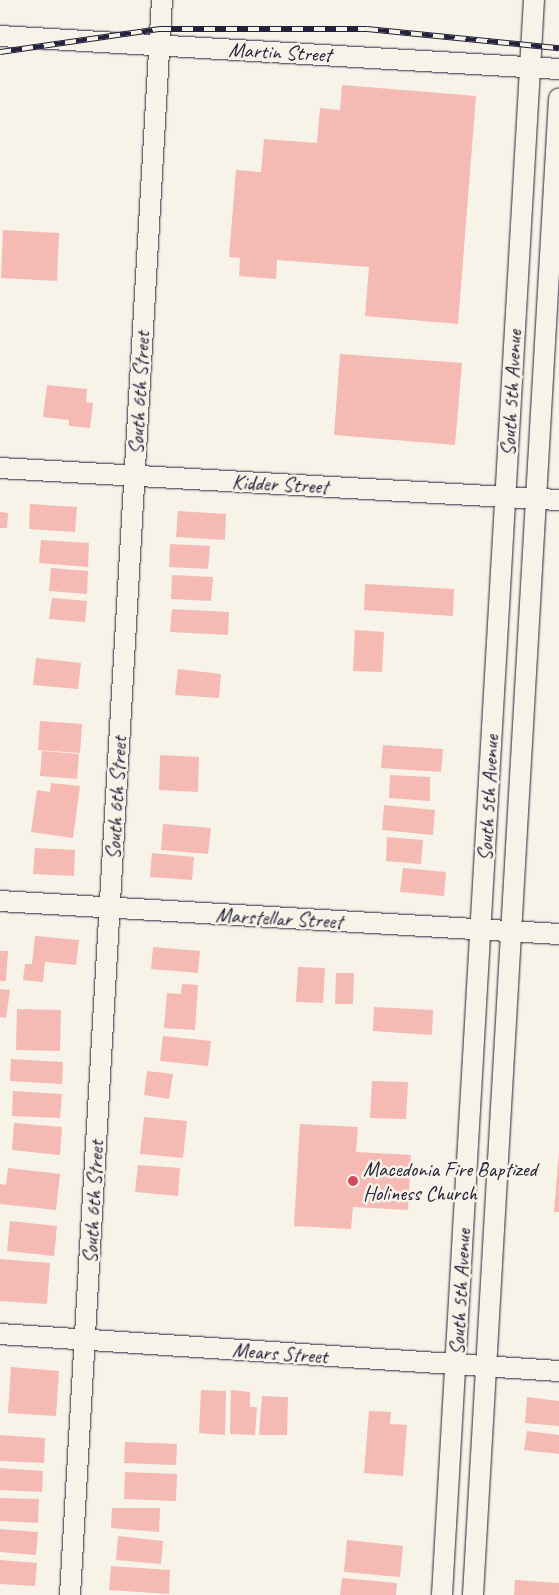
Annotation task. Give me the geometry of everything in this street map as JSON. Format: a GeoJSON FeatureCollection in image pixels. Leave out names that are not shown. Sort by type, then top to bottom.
{"type":"FeatureCollection","features":[{"type":"Feature","properties":{"kind":"street","name":"South 6th Street"},"geometry":{"type":"LineString","coordinates":[[70,1595],[162,0]]}},
{"type":"Feature","properties":{"kind":"street","name":"South 5th Avenue"},"geometry":{"type":"LineString","coordinates":[[442,1595],[534,0]]}},
{"type":"Feature","properties":{"kind":"street","name":"Martin Street"},"geometry":{"type":"LineString","coordinates":[[0,36],[559,69]]}},
{"type":"Feature","properties":{"kind":"street","name":"South 5th Avenue"},"geometry":{"type":"LineString","coordinates":[[473,1595],[559,98]]}},
{"type":"Feature","properties":{"kind":"street","name":"Kidder Street"},"geometry":{"type":"LineString","coordinates":[[0,468],[559,500]]}},
{"type":"Feature","properties":{"kind":"street","name":"Marstellar Street"},"geometry":{"type":"LineString","coordinates":[[0,901],[559,934]]}},
{"type":"Feature","properties":{"kind":"street","name":"Mears Street"},"geometry":{"type":"LineString","coordinates":[[0,1334],[85,1338],[486,1368],[559,1371]]}},
{"type":"Feature","properties":{"kind":"building"},"geometry":{"type":"Polygon","coordinates":[[[342,85],[476,96],[458,324],[365,316],[369,267],[277,260],[276,279],[239,276],[240,258],[229,257],[236,170],[261,172],[264,139],[317,143],[320,108],[340,110],[342,85]]]}},
{"type":"Feature","properties":{"kind":"building"},"geometry":{"type":"Polygon","coordinates":[[[3,230],[59,233],[57,281],[1,278],[3,230]]]}},
{"type":"Feature","properties":{"kind":"building"},"geometry":{"type":"Polygon","coordinates":[[[340,354],[462,363],[455,445],[334,435],[340,354]]]}},
{"type":"Feature","properties":{"kind":"building"},"geometry":{"type":"Polygon","coordinates":[[[47,385],[87,389],[86,402],[93,403],[90,428],[69,426],[69,420],[43,417],[47,385]]]}},
{"type":"Feature","properties":{"kind":"building"},"geometry":{"type":"Polygon","coordinates":[[[30,504],[77,507],[75,532],[29,529],[30,504]]]}},
{"type":"Feature","properties":{"kind":"building"},"geometry":{"type":"Polygon","coordinates":[[[178,511],[226,514],[225,540],[176,537],[178,511]]]}},
{"type":"Feature","properties":{"kind":"building"},"geometry":{"type":"Polygon","coordinates":[[[0,512],[8,513],[7,528],[0,528],[0,512]]]}},
{"type":"Feature","properties":{"kind":"building"},"geometry":{"type":"Polygon","coordinates":[[[41,540],[89,543],[88,567],[39,563],[41,540]]]}},
{"type":"Feature","properties":{"kind":"building"},"geometry":{"type":"Polygon","coordinates":[[[170,544],[210,546],[208,569],[169,567],[170,544]]]}},
{"type":"Feature","properties":{"kind":"building"},"geometry":{"type":"Polygon","coordinates":[[[51,568],[88,571],[87,594],[49,591],[51,568]]]}},
{"type":"Feature","properties":{"kind":"building"},"geometry":{"type":"Polygon","coordinates":[[[172,575],[213,577],[211,601],[171,599],[172,575]]]}},
{"type":"Feature","properties":{"kind":"building"},"geometry":{"type":"Polygon","coordinates":[[[365,584],[454,589],[453,616],[364,610],[365,584]]]}},
{"type":"Feature","properties":{"kind":"building"},"geometry":{"type":"Polygon","coordinates":[[[52,598],[87,601],[85,622],[49,619],[52,598]]]}},
{"type":"Feature","properties":{"kind":"building"},"geometry":{"type":"Polygon","coordinates":[[[172,609],[229,612],[228,635],[170,632],[172,609]]]}},
{"type":"Feature","properties":{"kind":"building"},"geometry":{"type":"Polygon","coordinates":[[[355,630],[384,632],[382,672],[353,671],[355,630]]]}},
{"type":"Feature","properties":{"kind":"building"},"geometry":{"type":"Polygon","coordinates":[[[36,658],[81,663],[78,689],[33,685],[36,658]]]}},
{"type":"Feature","properties":{"kind":"building"},"geometry":{"type":"Polygon","coordinates":[[[178,669],[221,674],[219,698],[175,695],[178,669]]]}},
{"type":"Feature","properties":{"kind":"building"},"geometry":{"type":"Polygon","coordinates":[[[40,721],[82,724],[80,753],[38,750],[40,721]]]}},
{"type":"Feature","properties":{"kind":"building"},"geometry":{"type":"Polygon","coordinates":[[[383,745],[443,749],[441,772],[381,768],[383,745]]]}},
{"type":"Feature","properties":{"kind":"building"},"geometry":{"type":"Polygon","coordinates":[[[42,751],[79,754],[77,779],[40,776],[42,751]]]}},
{"type":"Feature","properties":{"kind":"building"},"geometry":{"type":"Polygon","coordinates":[[[160,755],[199,757],[198,792],[159,790],[160,755]]]}},
{"type":"Feature","properties":{"kind":"building"},"geometry":{"type":"Polygon","coordinates":[[[390,775],[430,777],[430,801],[389,798],[390,775]]]}},
{"type":"Feature","properties":{"kind":"building"},"geometry":{"type":"Polygon","coordinates":[[[51,783],[80,786],[73,838],[31,832],[37,790],[50,792],[51,783]]]}},
{"type":"Feature","properties":{"kind":"building"},"geometry":{"type":"Polygon","coordinates":[[[384,805],[435,810],[433,835],[382,830],[384,805]]]}},
{"type":"Feature","properties":{"kind":"building"},"geometry":{"type":"Polygon","coordinates":[[[163,824],[211,828],[208,854],[161,850],[163,824]]]}},
{"type":"Feature","properties":{"kind":"building"},"geometry":{"type":"Polygon","coordinates":[[[387,837],[423,840],[421,864],[386,861],[387,837]]]}},
{"type":"Feature","properties":{"kind":"building"},"geometry":{"type":"Polygon","coordinates":[[[35,848],[75,850],[74,876],[33,874],[35,848]]]}},
{"type":"Feature","properties":{"kind":"building"},"geometry":{"type":"Polygon","coordinates":[[[152,853],[194,857],[192,880],[150,877],[152,853]]]}},
{"type":"Feature","properties":{"kind":"building"},"geometry":{"type":"Polygon","coordinates":[[[403,868],[446,872],[444,896],[400,892],[403,868]]]}},
{"type":"Feature","properties":{"kind":"building"},"geometry":{"type":"Polygon","coordinates":[[[35,936],[79,940],[76,965],[45,962],[43,982],[23,980],[25,964],[32,964],[35,936]]]}},
{"type":"Feature","properties":{"kind":"building"},"geometry":{"type":"Polygon","coordinates":[[[153,947],[200,951],[198,973],[151,969],[153,947]]]}},
{"type":"Feature","properties":{"kind":"building"},"geometry":{"type":"Polygon","coordinates":[[[0,951],[8,951],[6,981],[0,981],[0,951]]]}},
{"type":"Feature","properties":{"kind":"building"},"geometry":{"type":"Polygon","coordinates":[[[298,967],[325,968],[323,1003],[296,1002],[298,967]]]}},
{"type":"Feature","properties":{"kind":"building"},"geometry":{"type":"Polygon","coordinates":[[[336,973],[354,973],[353,1004],[335,1004],[336,973]]]}},
{"type":"Feature","properties":{"kind":"building"},"geometry":{"type":"Polygon","coordinates":[[[182,984],[198,985],[195,1030],[164,1028],[167,993],[181,994],[182,984]]]}},
{"type":"Feature","properties":{"kind":"building"},"geometry":{"type":"Polygon","coordinates":[[[0,989],[10,990],[6,1018],[0,1017],[0,989]]]}},
{"type":"Feature","properties":{"kind":"building"},"geometry":{"type":"Polygon","coordinates":[[[374,1007],[433,1010],[432,1035],[373,1031],[374,1007]]]}},
{"type":"Feature","properties":{"kind":"building"},"geometry":{"type":"Polygon","coordinates":[[[17,1009],[61,1010],[60,1051],[16,1050],[17,1009]]]}},
{"type":"Feature","properties":{"kind":"building"},"geometry":{"type":"Polygon","coordinates":[[[163,1036],[211,1041],[208,1066],[160,1061],[163,1036]]]}},
{"type":"Feature","properties":{"kind":"building"},"geometry":{"type":"Polygon","coordinates":[[[11,1059],[63,1062],[62,1084],[10,1081],[11,1059]]]}},
{"type":"Feature","properties":{"kind":"building"},"geometry":{"type":"Polygon","coordinates":[[[147,1071],[173,1074],[169,1099],[144,1095],[147,1071]]]}},
{"type":"Feature","properties":{"kind":"building"},"geometry":{"type":"Polygon","coordinates":[[[372,1081],[408,1082],[406,1119],[370,1118],[372,1081]]]}},
{"type":"Feature","properties":{"kind":"building"},"geometry":{"type":"Polygon","coordinates":[[[13,1091],[62,1094],[60,1118],[12,1116],[13,1091]]]}},
{"type":"Feature","properties":{"kind":"building"},"geometry":{"type":"Polygon","coordinates":[[[144,1117],[187,1121],[183,1158],[140,1154],[144,1117]]]}},
{"type":"Feature","properties":{"kind":"building"},"geometry":{"type":"Polygon","coordinates":[[[14,1123],[62,1127],[60,1155],[12,1150],[14,1123]]]}},
{"type":"Feature","properties":{"kind":"building","name":"Macedonia Fire Baptized Holiness Church"},"geometry":{"type":"Polygon","coordinates":[[[300,1124],[358,1127],[356,1152],[411,1155],[408,1210],[353,1207],[351,1229],[294,1226],[300,1124]]]}},
{"type":"Feature","properties":{"kind":"building"},"geometry":{"type":"Polygon","coordinates":[[[559,1151],[559,1212],[554,1212],[559,1151]]]}},
{"type":"Feature","properties":{"kind":"building"},"geometry":{"type":"Polygon","coordinates":[[[138,1165],[180,1168],[178,1196],[135,1192],[138,1165]]]}},
{"type":"Feature","properties":{"kind":"building"},"geometry":{"type":"Polygon","coordinates":[[[8,1168],[60,1174],[56,1210],[0,1204],[0,1184],[6,1185],[8,1168]]]}},
{"type":"Feature","properties":{"kind":"building"},"geometry":{"type":"Polygon","coordinates":[[[10,1221],[57,1226],[54,1256],[7,1251],[10,1221]]]}},
{"type":"Feature","properties":{"kind":"building"},"geometry":{"type":"Polygon","coordinates":[[[0,1259],[50,1263],[47,1304],[0,1301],[0,1259]]]}},
{"type":"Feature","properties":{"kind":"building"},"geometry":{"type":"Polygon","coordinates":[[[11,1367],[59,1371],[56,1416],[8,1413],[11,1367]]]}},
{"type":"Feature","properties":{"kind":"building"},"geometry":{"type":"Polygon","coordinates":[[[201,1390],[226,1391],[225,1435],[199,1433],[201,1390]]]}},
{"type":"Feature","properties":{"kind":"building"},"geometry":{"type":"Polygon","coordinates":[[[231,1390],[250,1392],[250,1407],[257,1407],[255,1435],[230,1434],[231,1390]]]}},
{"type":"Feature","properties":{"kind":"building"},"geometry":{"type":"Polygon","coordinates":[[[262,1396],[288,1397],[287,1435],[259,1435],[262,1396]]]}},
{"type":"Feature","properties":{"kind":"building"},"geometry":{"type":"Polygon","coordinates":[[[527,1397],[559,1401],[559,1426],[525,1423],[527,1397]]]}},
{"type":"Feature","properties":{"kind":"building"},"geometry":{"type":"Polygon","coordinates":[[[369,1411],[391,1412],[390,1424],[407,1425],[403,1476],[364,1473],[369,1411]]]}},
{"type":"Feature","properties":{"kind":"building"},"geometry":{"type":"Polygon","coordinates":[[[527,1431],[559,1435],[559,1454],[524,1450],[527,1431]]]}},
{"type":"Feature","properties":{"kind":"building"},"geometry":{"type":"Polygon","coordinates":[[[0,1435],[45,1438],[44,1463],[0,1461],[0,1435]]]}},
{"type":"Feature","properties":{"kind":"building"},"geometry":{"type":"Polygon","coordinates":[[[125,1442],[177,1444],[176,1465],[124,1463],[125,1442]]]}},
{"type":"Feature","properties":{"kind":"building"},"geometry":{"type":"Polygon","coordinates":[[[0,1468],[43,1471],[42,1492],[0,1490],[0,1468]]]}},
{"type":"Feature","properties":{"kind":"building"},"geometry":{"type":"Polygon","coordinates":[[[125,1472],[177,1474],[176,1501],[124,1499],[125,1472]]]}},
{"type":"Feature","properties":{"kind":"building"},"geometry":{"type":"Polygon","coordinates":[[[0,1498],[39,1499],[38,1523],[0,1521],[0,1498]]]}},
{"type":"Feature","properties":{"kind":"building"},"geometry":{"type":"Polygon","coordinates":[[[112,1508],[160,1508],[159,1532],[111,1528],[112,1508]]]}},
{"type":"Feature","properties":{"kind":"building"},"geometry":{"type":"Polygon","coordinates":[[[0,1529],[38,1532],[36,1555],[0,1552],[0,1529]]]}},
{"type":"Feature","properties":{"kind":"building"},"geometry":{"type":"Polygon","coordinates":[[[118,1536],[163,1541],[161,1564],[116,1560],[118,1536]]]}},
{"type":"Feature","properties":{"kind":"building"},"geometry":{"type":"Polygon","coordinates":[[[347,1540],[403,1546],[400,1577],[344,1572],[347,1540]]]}},
{"type":"Feature","properties":{"kind":"building"},"geometry":{"type":"Polygon","coordinates":[[[0,1560],[37,1563],[35,1586],[0,1584],[0,1560]]]}},
{"type":"Feature","properties":{"kind":"building"},"geometry":{"type":"Polygon","coordinates":[[[111,1566],[170,1570],[169,1594],[109,1590],[111,1566]]]}},
{"type":"Feature","properties":{"kind":"building"},"geometry":{"type":"Polygon","coordinates":[[[342,1578],[397,1583],[396,1595],[340,1595],[342,1578]]]}},
{"type":"Feature","properties":{"kind":"building"},"geometry":{"type":"Polygon","coordinates":[[[515,1580],[559,1583],[559,1595],[514,1595],[515,1580]]]}},
{"type":"Feature","properties":{"kind":"railway"},"geometry":{"type":"LineString","coordinates":[[0,52],[160,29],[367,29],[559,48]]}},
{"type":"Feature","properties":{"kind":"place","name":"Macedonia Fire Baptized Holiness Church"},"geometry":{"type":"Point","coordinates":[353,1181]}}]}
